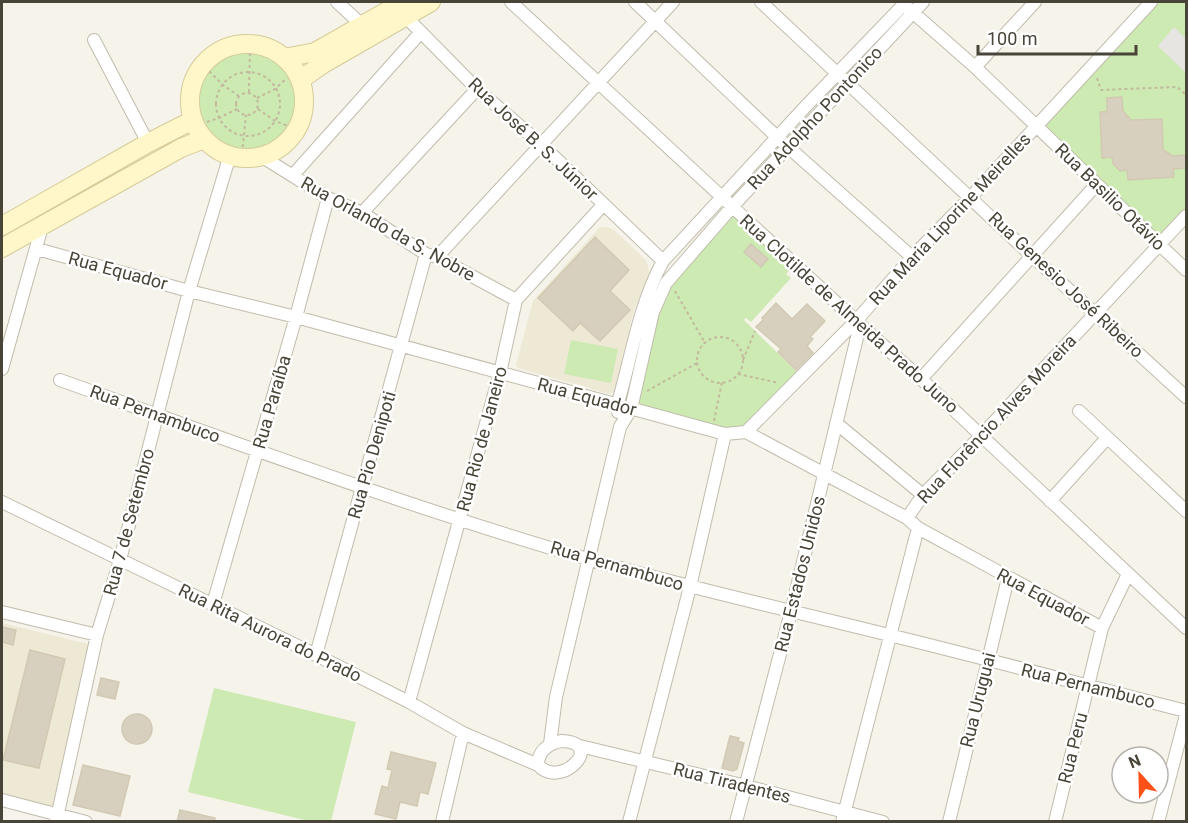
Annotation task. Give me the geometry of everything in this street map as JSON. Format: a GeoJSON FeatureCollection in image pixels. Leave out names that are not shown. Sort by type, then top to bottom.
{"type":"FeatureCollection","features":[{"type":"Feature","properties":{"kind":"main road"},"geometry":{"type":"LineString","coordinates":[[292,70],[315,52],[362,25],[404,9],[431,2]]}},
{"type":"Feature","properties":{"kind":"main road"},"geometry":{"type":"LineString","coordinates":[[292,70],[322,64],[404,9]]}},
{"type":"Feature","properties":{"kind":"main road"},"geometry":{"type":"LineString","coordinates":[[240,44],[255,44],[270,49],[292,70],[304,97],[303,113],[297,128],[276,150],[261,156],[246,158],[216,149],[199,128],[190,112],[193,81],[200,67],[211,56],[225,48],[240,44]]}},
{"type":"Feature","properties":{"kind":"main road"},"geometry":{"type":"LineString","coordinates":[[2,226],[148,142],[199,128]]}},
{"type":"Feature","properties":{"kind":"main road"},"geometry":{"type":"LineString","coordinates":[[2,248],[181,148],[199,128]]}},
{"type":"Feature","properties":{"kind":"street"},"geometry":{"type":"LineString","coordinates":[[337,2],[362,25]]}},
{"type":"Feature","properties":{"kind":"street","name":"Rua Clotilde de Almeida Prado Juno"},"geometry":{"type":"LineString","coordinates":[[511,2],[921,379],[1186,628]]}},
{"type":"Feature","properties":{"kind":"street"},"geometry":{"type":"LineString","coordinates":[[635,2],[778,138],[912,257]]}},
{"type":"Feature","properties":{"kind":"street","name":"Rua Pio Denipoti"},"geometry":{"type":"LineString","coordinates":[[316,655],[402,347],[431,255],[542,145],[597,82],[673,2]]}},
{"type":"Feature","properties":{"kind":"street","name":"Rua Genesio José Ribeiro"},"geometry":{"type":"LineString","coordinates":[[761,2],[1186,397]]}},
{"type":"Feature","properties":{"kind":"street","name":"Rua Adolpho Pontonico"},"geometry":{"type":"LineString","coordinates":[[620,427],[617,406],[642,308],[663,261],[806,106],[906,5],[923,2]]}},
{"type":"Feature","properties":{"kind":"street"},"geometry":{"type":"LineString","coordinates":[[975,67],[1035,2]]}},
{"type":"Feature","properties":{"kind":"street","name":"Rua Maria Liporine Meirelles"},"geometry":{"type":"LineString","coordinates":[[746,432],[858,323],[912,257],[971,197],[1151,2]]}},
{"type":"Feature","properties":{"kind":"street","name":"Rua Adolpho Pontonico"},"geometry":{"type":"LineString","coordinates":[[550,744],[556,697],[620,427],[631,409],[653,312],[659,296],[674,272],[849,83],[906,5]]}},
{"type":"Feature","properties":{"kind":"street","name":"Rua Basilio Otávio"},"geometry":{"type":"LineString","coordinates":[[906,5],[975,67],[1186,270]]}},
{"type":"Feature","properties":{"kind":"street","name":"Rua José B. S. Júnior"},"geometry":{"type":"LineString","coordinates":[[404,9],[421,32],[477,89],[542,145],[663,261]]}},
{"type":"Feature","properties":{"kind":"street"},"geometry":{"type":"LineString","coordinates":[[292,175],[421,32]]}},
{"type":"Feature","properties":{"kind":"street"},"geometry":{"type":"LineString","coordinates":[[94,40],[148,142]]}},
{"type":"Feature","properties":{"kind":"street"},"geometry":{"type":"LineString","coordinates":[[363,213],[477,89]]}},
{"type":"Feature","properties":{"kind":"street"},"geometry":{"type":"LineString","coordinates":[[806,106],[816,116]]}},
{"type":"Feature","properties":{"kind":"street","name":"Rua 7 de Setembro"},"geometry":{"type":"LineString","coordinates":[[57,818],[97,635],[120,560],[189,291],[236,154]]}},
{"type":"Feature","properties":{"kind":"street","name":"Rua Orlando da S. Nobre"},"geometry":{"type":"LineString","coordinates":[[261,156],[328,198],[363,213],[431,255],[516,300]]}},
{"type":"Feature","properties":{"kind":"street"},"geometry":{"type":"LineString","coordinates":[[921,379],[1096,185]]}},
{"type":"Feature","properties":{"kind":"street","name":"Rua Paraíba"},"geometry":{"type":"LineString","coordinates":[[213,604],[328,198]]}},
{"type":"Feature","properties":{"kind":"street"},"geometry":{"type":"LineString","coordinates":[[2,369],[43,225],[43,202]]}},
{"type":"Feature","properties":{"kind":"street"},"geometry":{"type":"LineString","coordinates":[[516,300],[603,205]]}},
{"type":"Feature","properties":{"kind":"street","name":"Rua Florêncio Alves Moreira"},"geometry":{"type":"LineString","coordinates":[[907,518],[923,495],[1186,216]]}},
{"type":"Feature","properties":{"kind":"street","name":"Rua Equador"},"geometry":{"type":"LineString","coordinates":[[37,249],[725,434],[746,432],[907,518],[918,528],[1102,628]]}},
{"type":"Feature","properties":{"kind":"street","name":"Rua Rio de Janeiro"},"geometry":{"type":"LineString","coordinates":[[409,702],[500,373],[516,300]]}},
{"type":"Feature","properties":{"kind":"street","name":"Rua Estados Unidos"},"geometry":{"type":"LineString","coordinates":[[736,822],[825,474],[858,323]]}},
{"type":"Feature","properties":{"kind":"street","name":"Rua Pernambuco"},"geometry":{"type":"LineString","coordinates":[[60,380],[460,520],[590,559],[690,587],[889,635],[1186,713]]}},
{"type":"Feature","properties":{"kind":"street"},"geometry":{"type":"LineString","coordinates":[[1078,411],[1186,511]]}},
{"type":"Feature","properties":{"kind":"street"},"geometry":{"type":"LineString","coordinates":[[836,423],[923,495]]}},
{"type":"Feature","properties":{"kind":"street"},"geometry":{"type":"LineString","coordinates":[[629,822],[690,587],[725,434]]}},
{"type":"Feature","properties":{"kind":"street"},"geometry":{"type":"LineString","coordinates":[[1050,501],[1107,438]]}},
{"type":"Feature","properties":{"kind":"street","name":"Rua Rita Aurora do Prado"},"geometry":{"type":"LineString","coordinates":[[2,502],[316,655],[409,702],[463,733],[538,765]]}},
{"type":"Feature","properties":{"kind":"street","name":"Rua Florêncio Alves Moreira"},"geometry":{"type":"LineString","coordinates":[[843,817],[918,528]]}},
{"type":"Feature","properties":{"kind":"street","name":"Rua Peru"},"geometry":{"type":"LineString","coordinates":[[1055,822],[1102,628],[1128,574]]}},
{"type":"Feature","properties":{"kind":"street","name":"Rua Uruguai"},"geometry":{"type":"LineString","coordinates":[[949,822],[1008,578]]}},
{"type":"Feature","properties":{"kind":"street"},"geometry":{"type":"LineString","coordinates":[[2,612],[97,635]]}},
{"type":"Feature","properties":{"kind":"street"},"geometry":{"type":"LineString","coordinates":[[1158,822],[1186,713]]}},
{"type":"Feature","properties":{"kind":"street"},"geometry":{"type":"LineString","coordinates":[[442,822],[463,733]]}},
{"type":"Feature","properties":{"kind":"street"},"geometry":{"type":"LineString","coordinates":[[570,741],[580,747],[581,757],[568,769],[557,772],[547,771],[538,765],[540,755],[550,744],[570,741]]}},
{"type":"Feature","properties":{"kind":"street","name":"Rua Tiradentes"},"geometry":{"type":"LineString","coordinates":[[580,747],[746,786],[843,817],[884,822]]}},
{"type":"Feature","properties":{"kind":"street"},"geometry":{"type":"LineString","coordinates":[[2,800],[57,818],[86,822]]}},
{"type":"Feature","properties":{"kind":"path"},"geometry":{"type":"LineString","coordinates":[[249,92],[250,47]]}},
{"type":"Feature","properties":{"kind":"path"},"geometry":{"type":"LineString","coordinates":[[205,67],[223,85],[239,96]]}},
{"type":"Feature","properties":{"kind":"path"},"geometry":{"type":"LineString","coordinates":[[257,98],[275,88],[292,70]]}},
{"type":"Feature","properties":{"kind":"path"},"geometry":{"type":"LineString","coordinates":[[250,73],[264,77],[275,88],[280,104],[275,121],[265,131],[255,135],[235,134],[226,128],[216,111],[216,100],[223,85],[233,76],[250,73]]}},
{"type":"Feature","properties":{"kind":"path"},"geometry":{"type":"LineString","coordinates":[[1096,75],[1101,90],[1177,87],[1186,94]]}},
{"type":"Feature","properties":{"kind":"path"},"geometry":{"type":"LineString","coordinates":[[249,92],[239,96],[236,103],[237,109],[246,115],[258,109]]}},
{"type":"Feature","properties":{"kind":"path"},"geometry":{"type":"LineString","coordinates":[[249,92],[257,98],[258,109],[275,121],[291,127]]}},
{"type":"Feature","properties":{"kind":"path"},"geometry":{"type":"LineString","coordinates":[[199,128],[237,109]]}},
{"type":"Feature","properties":{"kind":"path"},"geometry":{"type":"LineString","coordinates":[[236,154],[245,136],[246,115]]}},
{"type":"Feature","properties":{"kind":"path"},"geometry":{"type":"LineString","coordinates":[[671,283],[705,343]]}},
{"type":"Feature","properties":{"kind":"path"},"geometry":{"type":"LineString","coordinates":[[743,360],[738,346],[732,340],[718,337],[705,343],[697,356],[697,363],[704,376],[710,380],[722,382],[732,379],[738,374],[755,331]]}},
{"type":"Feature","properties":{"kind":"path"},"geometry":{"type":"LineString","coordinates":[[646,392],[697,363]]}},
{"type":"Feature","properties":{"kind":"path"},"geometry":{"type":"LineString","coordinates":[[738,374],[782,383]]}},
{"type":"Feature","properties":{"kind":"path"},"geometry":{"type":"LineString","coordinates":[[714,426],[722,382]]}},
{"type":"Feature","properties":{"kind":"shaded area"},"geometry":{"type":"Polygon","coordinates":[[[1174,27],[1186,39],[1186,73],[1158,46],[1174,27]]]}},
{"type":"Feature","properties":{"kind":"shaded area"},"geometry":{"type":"Polygon","coordinates":[[[600,227],[613,229],[646,260],[650,273],[634,310],[614,392],[610,394],[518,368],[516,365],[533,301],[600,227]]]}},
{"type":"Feature","properties":{"kind":"shaded area"},"geometry":{"type":"Polygon","coordinates":[[[2,623],[92,645],[56,813],[2,799],[2,623]]]}},
{"type":"Feature","properties":{"kind":"green space"},"geometry":{"type":"Polygon","coordinates":[[[1154,2],[1186,2],[1186,212],[1159,242],[1038,127],[1154,2]]]}},
{"type":"Feature","properties":{"kind":"green space"},"geometry":{"type":"Polygon","coordinates":[[[246,47],[266,51],[284,62],[295,80],[299,100],[295,120],[284,138],[266,149],[246,153],[226,149],[208,138],[197,120],[193,100],[197,80],[208,62],[226,51],[246,47]]]}},
{"type":"Feature","properties":{"kind":"green space"},"geometry":{"type":"Polygon","coordinates":[[[732,212],[792,268],[786,274],[791,278],[751,322],[746,318],[744,320],[802,377],[742,428],[729,430],[633,404],[664,294],[732,212]]]}},
{"type":"Feature","properties":{"kind":"green space"},"geometry":{"type":"Polygon","coordinates":[[[571,340],[618,349],[611,383],[564,374],[571,340]]]}},
{"type":"Feature","properties":{"kind":"green space"},"geometry":{"type":"Polygon","coordinates":[[[214,688],[356,722],[331,821],[309,821],[188,792],[214,688]]]}},
{"type":"Feature","properties":{"kind":"building"},"geometry":{"type":"Polygon","coordinates":[[[1122,97],[1123,111],[1131,120],[1162,119],[1163,150],[1173,156],[1186,155],[1186,168],[1173,169],[1174,177],[1128,180],[1127,170],[1120,171],[1113,164],[1112,157],[1102,158],[1100,112],[1107,112],[1107,98],[1122,97]]]}},
{"type":"Feature","properties":{"kind":"building"},"geometry":{"type":"Polygon","coordinates":[[[595,237],[629,270],[610,291],[630,310],[600,341],[580,323],[573,331],[538,298],[595,237]]]}},
{"type":"Feature","properties":{"kind":"building"},"geometry":{"type":"Polygon","coordinates":[[[751,244],[768,259],[761,267],[744,252],[751,244]]]}},
{"type":"Feature","properties":{"kind":"building"},"geometry":{"type":"Polygon","coordinates":[[[776,303],[792,319],[807,304],[825,321],[810,337],[813,339],[807,346],[813,353],[796,370],[778,352],[781,349],[756,327],[776,303]]]}},
{"type":"Feature","properties":{"kind":"building"},"geometry":{"type":"Polygon","coordinates":[[[2,627],[16,630],[13,645],[2,642],[2,627]]]}},
{"type":"Feature","properties":{"kind":"building"},"geometry":{"type":"Polygon","coordinates":[[[30,650],[65,659],[39,768],[3,760],[30,650]]]}},
{"type":"Feature","properties":{"kind":"building"},"geometry":{"type":"Polygon","coordinates":[[[101,678],[119,682],[115,699],[97,695],[101,678]]]}},
{"type":"Feature","properties":{"kind":"building"},"geometry":{"type":"Polygon","coordinates":[[[137,714],[148,718],[152,729],[148,740],[137,744],[126,740],[122,729],[126,718],[137,714]]]}},
{"type":"Feature","properties":{"kind":"building"},"geometry":{"type":"Polygon","coordinates":[[[730,736],[739,738],[738,741],[744,743],[737,769],[733,771],[722,768],[730,736]]]}},
{"type":"Feature","properties":{"kind":"building"},"geometry":{"type":"Polygon","coordinates":[[[391,752],[436,763],[428,794],[420,792],[417,806],[400,802],[396,819],[375,814],[382,786],[388,788],[392,770],[387,769],[391,752]]]}},
{"type":"Feature","properties":{"kind":"building"},"geometry":{"type":"Polygon","coordinates":[[[83,765],[130,776],[120,816],[73,805],[83,765]]]}},
{"type":"Feature","properties":{"kind":"building"},"geometry":{"type":"Polygon","coordinates":[[[180,810],[215,818],[214,822],[177,822],[180,810]]]}}]}
